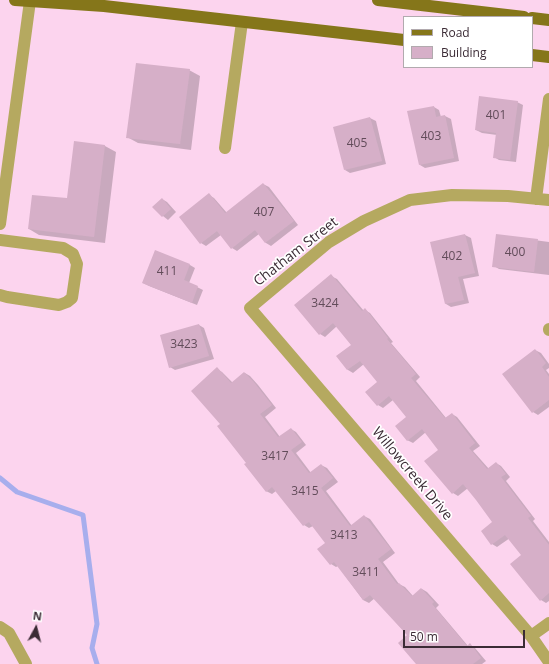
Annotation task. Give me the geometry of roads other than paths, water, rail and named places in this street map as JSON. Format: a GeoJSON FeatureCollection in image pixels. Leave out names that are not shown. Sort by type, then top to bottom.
{"type":"FeatureCollection","features":[{"type":"Feature","properties":{"kind":"main road"},"geometry":{"type":"LineString","coordinates":[[15,0],[104,6],[403,40]]}},
{"type":"Feature","properties":{"kind":"main road"},"geometry":{"type":"LineString","coordinates":[[378,0],[515,16]]}},
{"type":"Feature","properties":{"kind":"main road"},"geometry":{"type":"LineString","coordinates":[[533,18],[549,20]]}},
{"type":"Feature","properties":{"kind":"main road"},"geometry":{"type":"LineString","coordinates":[[533,55],[549,57]]}},
{"type":"Feature","properties":{"kind":"street"},"geometry":{"type":"LineString","coordinates":[[0,224],[30,1]]}},
{"type":"Feature","properties":{"kind":"street"},"geometry":{"type":"LineString","coordinates":[[225,148],[242,22]]}},
{"type":"Feature","properties":{"kind":"street"},"geometry":{"type":"LineString","coordinates":[[536,199],[549,98]]}},
{"type":"Feature","properties":{"kind":"street","name":"Chatham Street"},"geometry":{"type":"LineString","coordinates":[[250,308],[329,242],[364,221],[410,200],[452,195],[508,196],[549,200]]}},
{"type":"Feature","properties":{"kind":"street"},"geometry":{"type":"LineString","coordinates":[[0,240],[63,248],[73,254],[77,264],[72,298],[67,302],[59,305],[7,298],[0,295]]}},
{"type":"Feature","properties":{"kind":"street","name":"Willowcreek Drive"},"geometry":{"type":"LineString","coordinates":[[250,308],[531,636],[549,662]]}},
{"type":"Feature","properties":{"kind":"street"},"geometry":{"type":"LineString","coordinates":[[531,636],[549,623]]}},
{"type":"Feature","properties":{"kind":"street"},"geometry":{"type":"LineString","coordinates":[[0,628],[9,633],[26,664]]}},
{"type":"Feature","properties":{"kind":"waterway"},"geometry":{"type":"LineString","coordinates":[[0,478],[17,492],[83,515],[97,624],[92,648],[97,664]]}}]}
